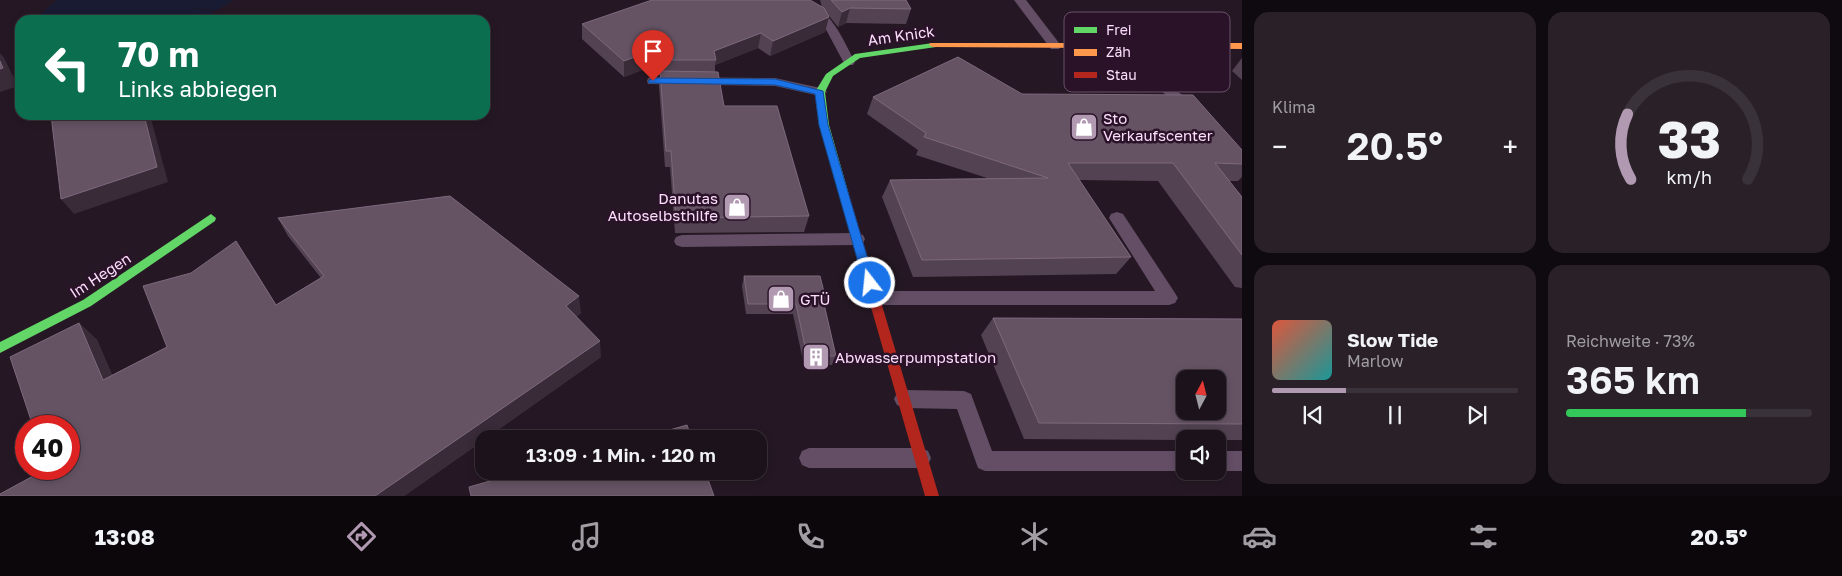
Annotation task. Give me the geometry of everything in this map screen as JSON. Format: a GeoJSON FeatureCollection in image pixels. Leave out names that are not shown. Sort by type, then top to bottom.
{"type":"FeatureCollection","features":[{"type":"Feature","properties":{"kind":"street","name":"Am Knick"},"geometry":{"type":"LineString","coordinates":[[820,92],[830,74],[858,56],[936,45],[1064,46]]}},
{"type":"Feature","properties":{"kind":"street"},"geometry":{"type":"LineString","coordinates":[[820,92],[824,125],[932,496]]}},
{"type":"Feature","properties":{"kind":"street","name":"Im Hegen"},"geometry":{"type":"LineString","coordinates":[[0,348],[87,302],[211,218]]}},
{"type":"Feature","properties":{"kind":"lane"},"geometry":{"type":"LineString","coordinates":[[796,0],[828,20],[849,62]]}},
{"type":"Feature","properties":{"kind":"lane"},"geometry":{"type":"LineString","coordinates":[[1020,0],[1055,46]]}},
{"type":"Feature","properties":{"kind":"lane"},"geometry":{"type":"LineString","coordinates":[[653,81],[775,82],[820,92]]}},
{"type":"Feature","properties":{"kind":"lane"},"geometry":{"type":"LineString","coordinates":[[1172,92],[1198,112],[1204,120]]}},
{"type":"Feature","properties":{"kind":"lane"},"geometry":{"type":"LineString","coordinates":[[874,298],[1169,298],[1116,218]]}},
{"type":"Feature","properties":{"kind":"lane"},"geometry":{"type":"LineString","coordinates":[[682,241],[856,239]]}},
{"type":"Feature","properties":{"kind":"lane"},"geometry":{"type":"LineString","coordinates":[[904,399],[964,400],[985,461],[1176,461]]}},
{"type":"Feature","properties":{"kind":"lane"},"geometry":{"type":"LineString","coordinates":[[809,458],[921,458]]}},
{"type":"Feature","properties":{"kind":"lane"},"geometry":{"type":"LineString","coordinates":[[1226,461],[1242,461]]}},
{"type":"Feature","properties":{"kind":"shaded area"},"geometry":{"type":"Polygon","coordinates":[[[57,0],[234,0],[216,11],[178,5],[215,12],[207,15],[39,15],[57,0]]]}},
{"type":"Feature","properties":{"kind":"building"},"geometry":{"type":"Polygon","coordinates":[[[652,0],[810,0],[824,8],[829,17],[773,41],[761,33],[714,51],[716,60],[659,60],[659,48],[624,61],[582,24],[652,0]]]}},
{"type":"Feature","properties":{"kind":"building"},"geometry":{"type":"Polygon","coordinates":[[[831,0],[906,0],[911,9],[850,8],[842,12],[831,0]]]}},
{"type":"Feature","properties":{"kind":"building"},"geometry":{"type":"Polygon","coordinates":[[[958,57],[1022,94],[1193,95],[1242,150],[1242,164],[1215,163],[1242,197],[1242,255],[1173,163],[1068,163],[1131,257],[922,260],[890,180],[1048,178],[924,137],[926,133],[873,97],[958,57]]]}},
{"type":"Feature","properties":{"kind":"building"},"geometry":{"type":"Polygon","coordinates":[[[660,71],[718,72],[724,106],[777,106],[809,216],[676,218],[671,151],[666,151],[660,71]]]}},
{"type":"Feature","properties":{"kind":"building"},"geometry":{"type":"Polygon","coordinates":[[[52,120],[145,120],[157,167],[61,199],[52,120]]]}},
{"type":"Feature","properties":{"kind":"building"},"geometry":{"type":"Polygon","coordinates":[[[450,196],[579,296],[566,306],[600,341],[375,496],[0,496],[0,494],[26,480],[80,480],[80,415],[29,415],[10,357],[79,323],[103,380],[167,347],[143,286],[191,273],[236,241],[276,305],[324,276],[278,218],[450,196]]]}},
{"type":"Feature","properties":{"kind":"building"},"geometry":{"type":"Polygon","coordinates":[[[744,276],[820,276],[827,304],[824,304],[836,356],[807,356],[796,304],[748,304],[744,276]]]}},
{"type":"Feature","properties":{"kind":"building"},"geometry":{"type":"Polygon","coordinates":[[[993,318],[1242,319],[1242,424],[1039,423],[993,318]]]}},
{"type":"Feature","properties":{"kind":"building"},"geometry":{"type":"Polygon","coordinates":[[[687,425],[689,430],[670,430],[687,425]]]}},
{"type":"Feature","properties":{"kind":"building"},"geometry":{"type":"Polygon","coordinates":[[[494,480],[708,480],[714,496],[471,496],[469,487],[494,480]]]}},
{"type":"Feature","properties":{"kind":"traffic: fast"},"geometry":{"type":"LineString","coordinates":[[844,195],[824,125],[820,92],[830,74],[858,56],[933,45]]}},
{"type":"Feature","properties":{"kind":"traffic: fast"},"geometry":{"type":"LineString","coordinates":[[0,348],[87,303],[211,218]]}},
{"type":"Feature","properties":{"kind":"traffic: slow"},"geometry":{"type":"LineString","coordinates":[[933,45],[1064,45]]}},
{"type":"Feature","properties":{"kind":"traffic: slow"},"geometry":{"type":"LineString","coordinates":[[1230,46],[1242,46]]}},
{"type":"Feature","properties":{"kind":"traffic: jam"},"geometry":{"type":"LineString","coordinates":[[844,195],[932,496]]}},
{"type":"Feature","properties":{"kind":"place","name":"Sto Verkaufscenter"},"geometry":{"type":"Point","coordinates":[1084,127]}},
{"type":"Feature","properties":{"kind":"place","name":"Danutas Autoselbsthilfe"},"geometry":{"type":"Point","coordinates":[737,207]}},
{"type":"Feature","properties":{"kind":"place","name":"GTÜ"},"geometry":{"type":"Point","coordinates":[781,299]}},
{"type":"Feature","properties":{"kind":"place","name":"Abwasserpumpstation"},"geometry":{"type":"Point","coordinates":[816,357]}},
{"type":"Feature","properties":{"kind":"route"},"geometry":{"type":"LineString","coordinates":[[653,81],[775,82],[820,92],[824,125],[870,283]]}}]}
